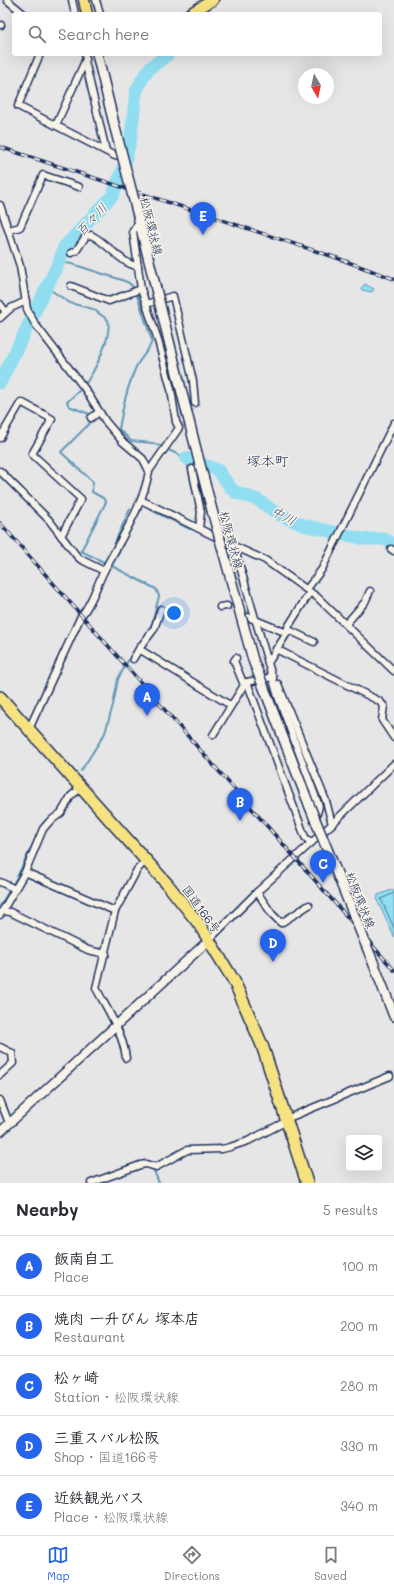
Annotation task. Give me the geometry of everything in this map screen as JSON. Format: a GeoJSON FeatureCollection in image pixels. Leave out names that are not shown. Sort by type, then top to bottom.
{"type":"FeatureCollection","features":[{"type":"Feature","properties":{"kind":"highway","name":"国道166号"},"geometry":{"type":"LineString","coordinates":[[0,697],[82,787],[184,903],[209,940],[234,981],[262,1045],[307,1183]]}},
{"type":"Feature","properties":{"kind":"main road"},"geometry":{"type":"LineString","coordinates":[[84,0],[87,12]]}},
{"type":"Feature","properties":{"kind":"main road"},"geometry":{"type":"LineString","coordinates":[[194,12],[212,1]]}},
{"type":"Feature","properties":{"kind":"main road","name":"松阪環状線"},"geometry":{"type":"LineString","coordinates":[[97,56],[214,520],[253,660],[315,821],[394,1016]]}},
{"type":"Feature","properties":{"kind":"street"},"geometry":{"type":"LineString","coordinates":[[7,0],[22,12]]}},
{"type":"Feature","properties":{"kind":"street"},"geometry":{"type":"LineString","coordinates":[[72,0],[75,12]]}},
{"type":"Feature","properties":{"kind":"street"},"geometry":{"type":"LineString","coordinates":[[96,0],[99,12]]}},
{"type":"Feature","properties":{"kind":"street"},"geometry":{"type":"LineString","coordinates":[[39,56],[18,106],[115,156]]}},
{"type":"Feature","properties":{"kind":"street"},"geometry":{"type":"LineString","coordinates":[[85,56],[106,151]]}},
{"type":"Feature","properties":{"kind":"street"},"geometry":{"type":"LineString","coordinates":[[56,125],[85,61]]}},
{"type":"Feature","properties":{"kind":"street"},"geometry":{"type":"LineString","coordinates":[[9,230],[20,227],[43,175],[50,175],[64,183],[79,187]]}},
{"type":"Feature","properties":{"kind":"street"},"geometry":{"type":"LineString","coordinates":[[0,205],[20,266],[28,312],[35,324],[85,389],[95,415],[142,459],[149,471]]}},
{"type":"Feature","properties":{"kind":"street"},"geometry":{"type":"LineString","coordinates":[[29,729],[106,566],[141,500],[149,471],[179,428],[176,422],[171,389],[146,304],[140,289],[133,231],[139,222]]}},
{"type":"Feature","properties":{"kind":"street"},"geometry":{"type":"LineString","coordinates":[[71,253],[76,251],[86,236],[91,235],[104,242],[130,266],[138,266]]}},
{"type":"Feature","properties":{"kind":"street"},"geometry":{"type":"LineString","coordinates":[[71,286],[109,301],[140,289]]}},
{"type":"Feature","properties":{"kind":"street"},"geometry":{"type":"LineString","coordinates":[[146,304],[173,296],[193,381],[195,404]]}},
{"type":"Feature","properties":{"kind":"street"},"geometry":{"type":"LineString","coordinates":[[0,318],[6,312],[26,301]]}},
{"type":"Feature","properties":{"kind":"street"},"geometry":{"type":"LineString","coordinates":[[0,304],[6,312]]}},
{"type":"Feature","properties":{"kind":"street"},"geometry":{"type":"LineString","coordinates":[[0,438],[21,402],[52,419],[32,454],[81,499],[61,536]]}},
{"type":"Feature","properties":{"kind":"street"},"geometry":{"type":"LineString","coordinates":[[268,662],[288,631],[288,627],[322,569],[394,423]]}},
{"type":"Feature","properties":{"kind":"street"},"geometry":{"type":"LineString","coordinates":[[192,469],[201,512],[199,528]]}},
{"type":"Feature","properties":{"kind":"street"},"geometry":{"type":"LineString","coordinates":[[0,471],[49,520],[80,559],[106,566]]}},
{"type":"Feature","properties":{"kind":"street"},"geometry":{"type":"LineString","coordinates":[[141,500],[265,560],[309,591],[346,624],[394,671]]}},
{"type":"Feature","properties":{"kind":"street"},"geometry":{"type":"LineString","coordinates":[[234,546],[272,677],[319,806],[315,821]]}},
{"type":"Feature","properties":{"kind":"street"},"geometry":{"type":"LineString","coordinates":[[346,624],[365,602],[370,591]]}},
{"type":"Feature","properties":{"kind":"street"},"geometry":{"type":"LineString","coordinates":[[133,659],[154,629],[161,609]]}},
{"type":"Feature","properties":{"kind":"street"},"geometry":{"type":"LineString","coordinates":[[248,617],[314,642]]}},
{"type":"Feature","properties":{"kind":"street"},"geometry":{"type":"LineString","coordinates":[[276,649],[379,701],[384,706],[382,720],[394,738]]}},
{"type":"Feature","properties":{"kind":"street"},"geometry":{"type":"LineString","coordinates":[[139,650],[230,705]]}},
{"type":"Feature","properties":{"kind":"street"},"geometry":{"type":"LineString","coordinates":[[236,658],[234,661],[245,684],[305,837],[311,843]]}},
{"type":"Feature","properties":{"kind":"street"},"geometry":{"type":"LineString","coordinates":[[268,662],[326,801],[332,824]]}},
{"type":"Feature","properties":{"kind":"street"},"geometry":{"type":"LineString","coordinates":[[213,735],[230,705],[245,684],[272,677]]}},
{"type":"Feature","properties":{"kind":"street"},"geometry":{"type":"LineString","coordinates":[[0,1132],[209,940],[257,892],[332,824],[394,764]]}},
{"type":"Feature","properties":{"kind":"street"},"geometry":{"type":"LineString","coordinates":[[82,787],[71,796],[61,813],[49,822],[43,829],[25,872],[12,887],[1,913],[10,912],[88,950],[106,954]]}},
{"type":"Feature","properties":{"kind":"street"},"geometry":{"type":"LineString","coordinates":[[126,1058],[125,1046],[116,1024],[96,988],[106,954],[115,910],[137,870],[146,860]]}},
{"type":"Feature","properties":{"kind":"street"},"geometry":{"type":"LineString","coordinates":[[25,872],[115,910]]}},
{"type":"Feature","properties":{"kind":"street"},"geometry":{"type":"LineString","coordinates":[[0,882],[12,887]]}},
{"type":"Feature","properties":{"kind":"street"},"geometry":{"type":"LineString","coordinates":[[257,892],[272,914],[281,923],[310,905]]}},
{"type":"Feature","properties":{"kind":"street"},"geometry":{"type":"LineString","coordinates":[[0,1047],[12,1053],[13,1063],[0,1075]]}},
{"type":"Feature","properties":{"kind":"street"},"geometry":{"type":"LineString","coordinates":[[91,1183],[140,1165],[150,1165],[156,1167],[187,1150],[222,1149],[248,1141],[286,1120],[390,1076]]}},
{"type":"Feature","properties":{"kind":"street"},"geometry":{"type":"LineString","coordinates":[[0,1100],[9,1123]]}},
{"type":"Feature","properties":{"kind":"water"},"geometry":{"type":"Polygon","coordinates":[[[365,284],[374,289],[372,292],[362,290],[361,288],[365,284]]]}},
{"type":"Feature","properties":{"kind":"water"},"geometry":{"type":"Polygon","coordinates":[[[394,889],[394,937],[377,900],[378,895],[394,889]]]}},
{"type":"Feature","properties":{"kind":"waterway","name":"百々川"},"geometry":{"type":"LineString","coordinates":[[0,383],[59,262],[64,247],[113,195],[125,163],[131,136],[136,92],[142,79],[150,68],[165,56]]}},
{"type":"Feature","properties":{"kind":"waterway"},"geometry":{"type":"LineString","coordinates":[[59,262],[72,264],[122,280],[129,283],[135,289],[152,341],[149,348],[138,363],[130,382],[119,429],[131,441],[153,443],[186,458],[195,499]]}},
{"type":"Feature","properties":{"kind":"waterway"},"geometry":{"type":"LineString","coordinates":[[46,287],[70,303],[93,309],[108,320],[108,335],[102,353],[86,383]]}},
{"type":"Feature","properties":{"kind":"waterway"},"geometry":{"type":"LineString","coordinates":[[81,389],[67,402],[69,406],[92,415]]}},
{"type":"Feature","properties":{"kind":"waterway"},"geometry":{"type":"LineString","coordinates":[[94,419],[61,452],[93,482],[92,492],[103,498],[106,502],[81,551],[112,566]]}},
{"type":"Feature","properties":{"kind":"waterway","name":"中川"},"geometry":{"type":"LineString","coordinates":[[186,458],[218,470],[235,492],[258,500],[278,514],[303,525],[364,539],[384,539],[394,544]]}},
{"type":"Feature","properties":{"kind":"waterway"},"geometry":{"type":"LineString","coordinates":[[116,540],[130,509]]}},
{"type":"Feature","properties":{"kind":"waterway"},"geometry":{"type":"LineString","coordinates":[[151,510],[190,529]]}},
{"type":"Feature","properties":{"kind":"waterway"},"geometry":{"type":"LineString","coordinates":[[81,771],[105,733],[113,705],[118,679],[130,657],[152,624],[159,596],[156,589],[112,566],[123,545]]}},
{"type":"Feature","properties":{"kind":"waterway"},"geometry":{"type":"LineString","coordinates":[[0,906],[16,879],[43,823],[60,810]]}},
{"type":"Feature","properties":{"kind":"waterway"},"geometry":{"type":"LineString","coordinates":[[239,1141],[249,1137]]}},
{"type":"Feature","properties":{"kind":"waterway"},"geometry":{"type":"LineString","coordinates":[[159,1183],[154,1171],[155,1164],[167,1157]]}},
{"type":"Feature","properties":{"kind":"tunnel"},"geometry":{"type":"LineString","coordinates":[[179,428],[195,403]]}},
{"type":"Feature","properties":{"kind":"tunnel"},"geometry":{"type":"LineString","coordinates":[[227,606],[241,613]]}},
{"type":"Feature","properties":{"kind":"railway"},"geometry":{"type":"LineString","coordinates":[[0,147],[337,258],[394,279]]}},
{"type":"Feature","properties":{"kind":"railway"},"geometry":{"type":"LineString","coordinates":[[0,523],[394,970]]}},
{"type":"Feature","properties":{"kind":"place","name":"近鉄観光バス"},"geometry":{"type":"Point","coordinates":[203,235]}},
{"type":"Feature","properties":{"kind":"place","name":"飯南自工"},"geometry":{"type":"Point","coordinates":[147,716]}},
{"type":"Feature","properties":{"kind":"place","name":"焼肉 一升びん 塚本店"},"geometry":{"type":"Point","coordinates":[240,821]}},
{"type":"Feature","properties":{"kind":"place","name":"松ヶ崎"},"geometry":{"type":"Point","coordinates":[323,883]}},
{"type":"Feature","properties":{"kind":"place","name":"三重スバル松阪"},"geometry":{"type":"Point","coordinates":[273,962]}},
{"type":"Feature","properties":{"kind":"district","name":"塚本町"},"geometry":{"type":"Point","coordinates":[268,460]}}]}
